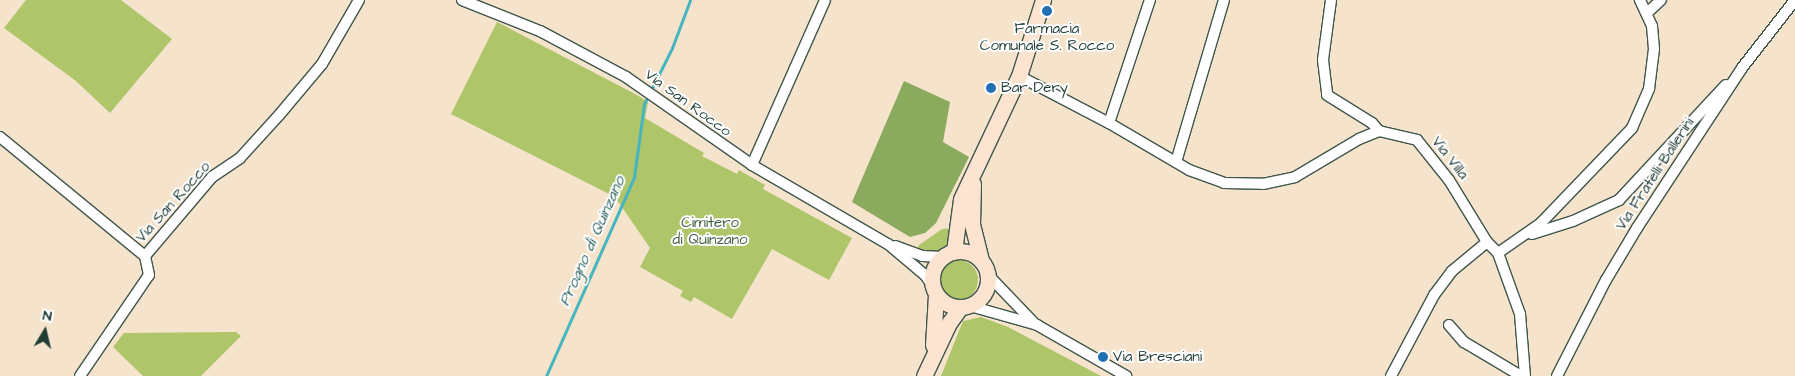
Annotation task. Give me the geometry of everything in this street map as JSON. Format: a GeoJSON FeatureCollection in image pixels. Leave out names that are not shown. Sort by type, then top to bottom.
{"type":"FeatureCollection","features":[{"type":"Feature","properties":{"kind":"street","name":"Via San Rocco"},"geometry":{"type":"LineString","coordinates":[[0,137],[145,256],[212,176],[240,158],[322,64],[359,0]]}},
{"type":"Feature","properties":{"kind":"street","name":"Via San Rocco"},"geometry":{"type":"LineString","coordinates":[[462,0],[540,31],[640,86],[698,130],[752,165],[888,244],[925,274],[934,290]]}},
{"type":"Feature","properties":{"kind":"street"},"geometry":{"type":"LineString","coordinates":[[752,165],[825,0]]}},
{"type":"Feature","properties":{"kind":"street"},"geometry":{"type":"LineString","coordinates":[[932,357],[934,290],[932,272],[948,254],[962,199],[1019,76],[1043,0]]}},
{"type":"Feature","properties":{"kind":"street"},"geometry":{"type":"LineString","coordinates":[[1109,123],[1150,0]]}},
{"type":"Feature","properties":{"kind":"street"},"geometry":{"type":"LineString","coordinates":[[1176,162],[1224,0]]}},
{"type":"Feature","properties":{"kind":"street"},"geometry":{"type":"LineString","coordinates":[[1019,76],[1109,123],[1176,162],[1224,184],[1263,184],[1295,177],[1359,140],[1379,132],[1372,123],[1327,95],[1323,60],[1331,0]]}},
{"type":"Feature","properties":{"kind":"street"},"geometry":{"type":"LineString","coordinates":[[1498,253],[1521,239],[1541,223],[1632,128],[1649,89],[1654,49],[1647,13],[1640,0]]}},
{"type":"Feature","properties":{"kind":"street"},"geometry":{"type":"LineString","coordinates":[[1647,13],[1661,0]]}},
{"type":"Feature","properties":{"kind":"street","name":"Via Fratelli Ballerini"},"geometry":{"type":"LineString","coordinates":[[1557,376],[1606,280],[1636,228],[1742,68],[1795,0]]}},
{"type":"Feature","properties":{"kind":"street"},"geometry":{"type":"LineString","coordinates":[[1521,239],[1572,222],[1620,200],[1742,68]]}},
{"type":"Feature","properties":{"kind":"street","name":"Via Villa"},"geometry":{"type":"LineString","coordinates":[[1379,132],[1417,140],[1449,180],[1487,242],[1498,253],[1520,314],[1523,376]]}},
{"type":"Feature","properties":{"kind":"street"},"geometry":{"type":"LineString","coordinates":[[976,168],[972,224],[981,261],[988,275],[1037,325],[1126,376]]}},
{"type":"Feature","properties":{"kind":"street"},"geometry":{"type":"LineString","coordinates":[[1391,376],[1418,319],[1434,295],[1452,271],[1487,242]]}},
{"type":"Feature","properties":{"kind":"street","name":"Via San Rocco"},"geometry":{"type":"LineString","coordinates":[[888,244],[922,256],[948,254]]}},
{"type":"Feature","properties":{"kind":"street"},"geometry":{"type":"LineString","coordinates":[[948,254],[970,253],[981,261]]}},
{"type":"Feature","properties":{"kind":"street"},"geometry":{"type":"LineString","coordinates":[[80,376],[149,275],[145,256]]}},
{"type":"Feature","properties":{"kind":"street"},"geometry":{"type":"LineString","coordinates":[[924,376],[932,357],[965,307],[985,293],[988,275]]}},
{"type":"Feature","properties":{"kind":"street"},"geometry":{"type":"LineString","coordinates":[[934,290],[950,306],[965,307],[1037,325]]}},
{"type":"Feature","properties":{"kind":"street","name":"Via Villa"},"geometry":{"type":"LineString","coordinates":[[1449,325],[1464,342],[1523,376]]}},
{"type":"Feature","properties":{"kind":"green space"},"geometry":{"type":"Polygon","coordinates":[[[26,0],[121,0],[172,39],[110,113],[76,81],[4,28],[26,0]]]}},
{"type":"Feature","properties":{"kind":"green space","name":"Cimitero di Quinzano"},"geometry":{"type":"Polygon","coordinates":[[[497,22],[637,95],[648,102],[645,118],[704,153],[702,156],[737,174],[739,170],[765,185],[763,189],[852,238],[829,280],[772,249],[732,319],[694,297],[691,302],[680,296],[683,291],[640,267],[650,248],[615,197],[451,114],[497,22]]]}},
{"type":"Feature","properties":{"kind":"green space"},"geometry":{"type":"Polygon","coordinates":[[[904,81],[950,102],[943,142],[969,157],[936,223],[925,233],[910,237],[852,202],[904,81]]]}},
{"type":"Feature","properties":{"kind":"green space"},"geometry":{"type":"Polygon","coordinates":[[[955,228],[947,248],[932,254],[917,250],[919,245],[942,229],[955,228]]]}},
{"type":"Feature","properties":{"kind":"green space"},"geometry":{"type":"Polygon","coordinates":[[[958,260],[972,266],[978,280],[972,294],[958,300],[944,294],[938,280],[944,266],[958,260]]]}},
{"type":"Feature","properties":{"kind":"green space"},"geometry":{"type":"Polygon","coordinates":[[[981,317],[1008,327],[1101,376],[941,376],[963,321],[981,317]]]}},
{"type":"Feature","properties":{"kind":"green space"},"geometry":{"type":"Polygon","coordinates":[[[236,332],[241,336],[201,376],[143,376],[113,347],[124,333],[236,332]]]}},
{"type":"Feature","properties":{"kind":"waterway","name":"Progno di Quinzano"},"geometry":{"type":"LineString","coordinates":[[546,376],[634,177],[644,104],[672,48],[690,0]]}},
{"type":"Feature","properties":{"kind":"place","name":"Farmacia Comunale S. Rocco"},"geometry":{"type":"Point","coordinates":[1047,11]}},
{"type":"Feature","properties":{"kind":"place","name":"Bar Dery"},"geometry":{"type":"Point","coordinates":[991,88]}},
{"type":"Feature","properties":{"kind":"place","name":"Via Bresciani"},"geometry":{"type":"Point","coordinates":[1103,357]}}]}
